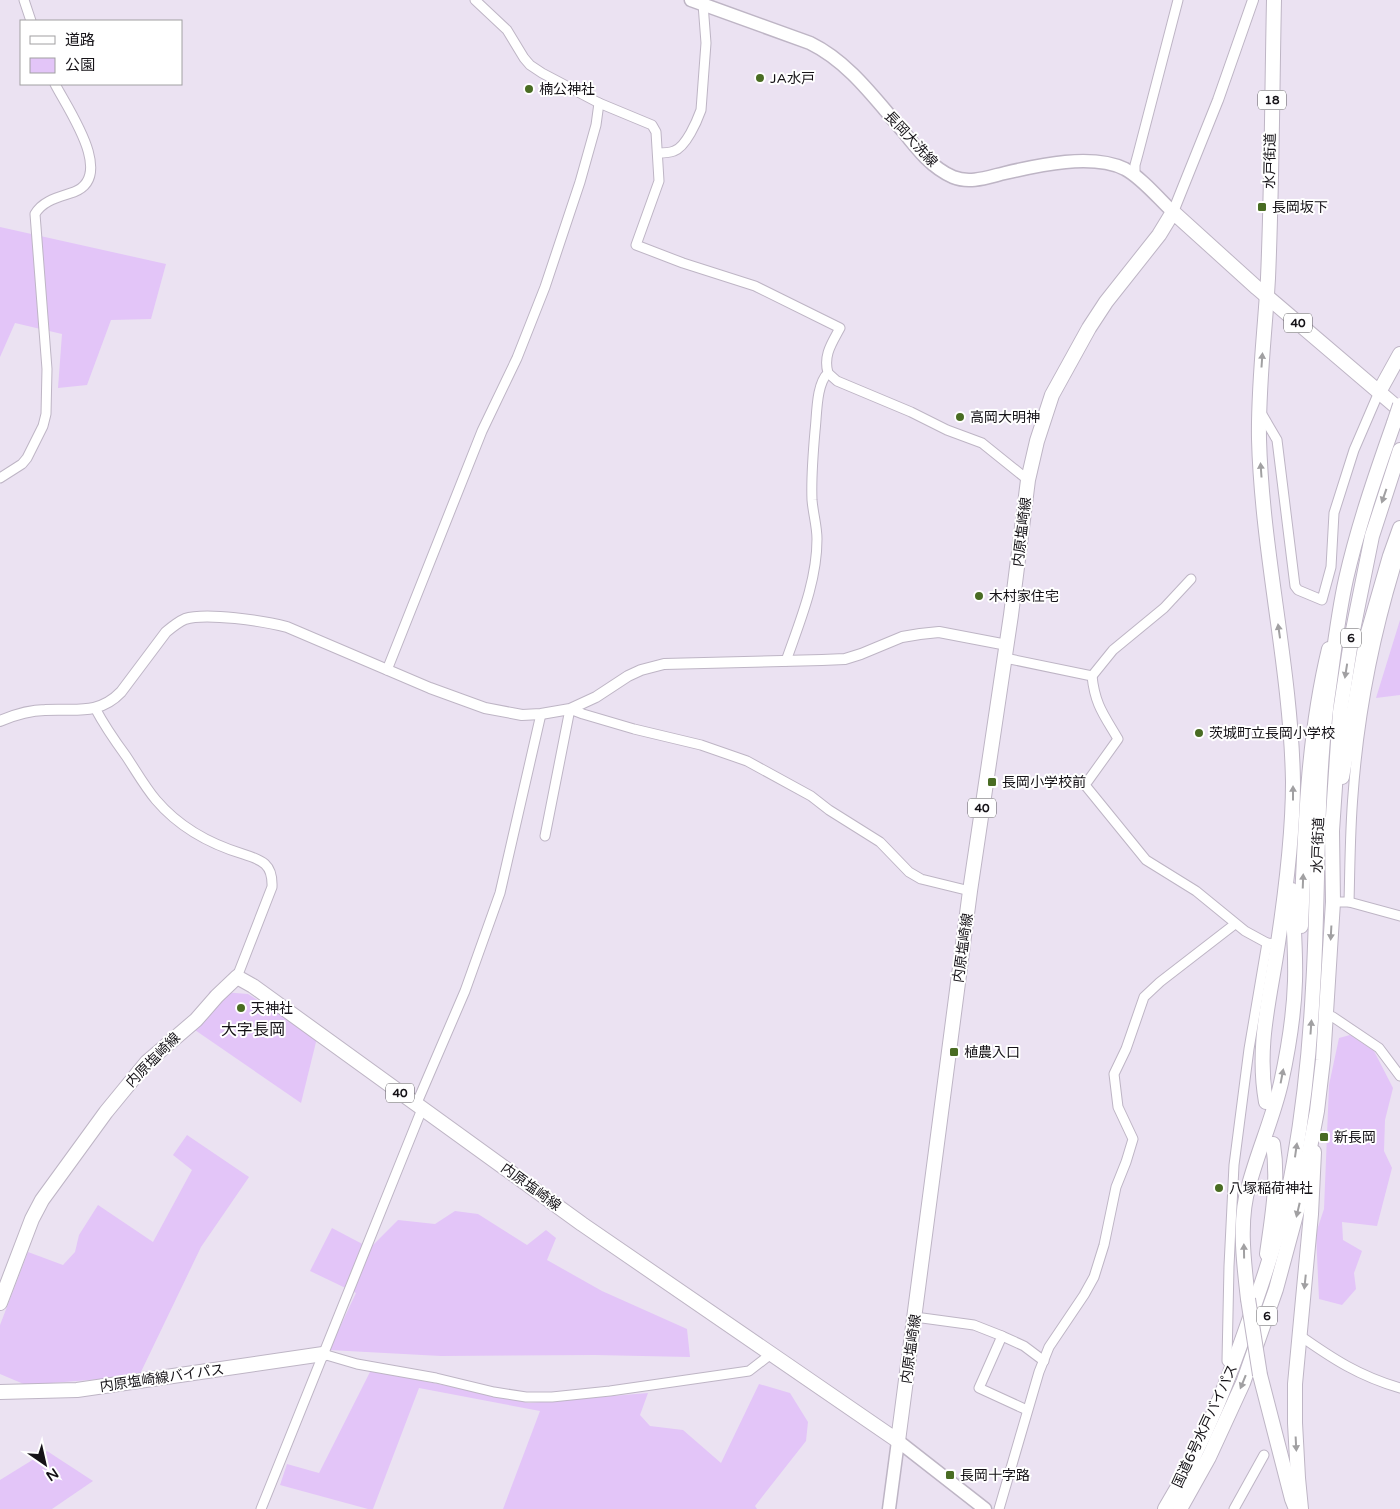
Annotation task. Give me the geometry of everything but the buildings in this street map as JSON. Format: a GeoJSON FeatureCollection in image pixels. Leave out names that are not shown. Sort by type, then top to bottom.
{"type":"FeatureCollection","features":[{"type":"Feature","properties":{"kind":"main road","name":"水戸街道"},"geometry":{"type":"LineString","coordinates":[[1274,0],[1266,296],[1259,409],[1259,442],[1264,506],[1290,717],[1293,782],[1291,842]]}},
{"type":"Feature","properties":{"kind":"main road","name":"長岡大洗線"},"geometry":{"type":"LineString","coordinates":[[697,2],[822,49],[847,68],[932,164],[955,178],[980,180],[1022,169],[1085,161],[1116,166],[1135,176],[1173,212]]}},
{"type":"Feature","properties":{"kind":"main road","name":"40"},"geometry":{"type":"LineString","coordinates":[[1173,212],[1266,296],[1400,410]]}},
{"type":"Feature","properties":{"kind":"main road","name":"内原塩崎線"},"geometry":{"type":"LineString","coordinates":[[0,1303],[32,1220],[42,1200],[106,1112],[147,1062],[196,1020],[237,977],[268,997],[582,1224],[898,1442],[970,890],[1006,652],[1028,480],[1043,418],[1052,395],[1072,357],[1106,302],[1160,235],[1173,212]]}},
{"type":"Feature","properties":{"kind":"main road"},"geometry":{"type":"LineString","coordinates":[[1379,392],[1400,354]]}},
{"type":"Feature","properties":{"kind":"main road","name":"6"},"geometry":{"type":"LineString","coordinates":[[1346,581],[1360,523],[1400,405]]}},
{"type":"Feature","properties":{"kind":"main road","name":"6"},"geometry":{"type":"LineString","coordinates":[[1332,831],[1340,712],[1350,643],[1372,536],[1400,450]]}},
{"type":"Feature","properties":{"kind":"main road"},"geometry":{"type":"LineString","coordinates":[[1332,831],[1367,636],[1400,528]]}},
{"type":"Feature","properties":{"kind":"main road","name":"水戸街道"},"geometry":{"type":"LineString","coordinates":[[1302,1110],[1309,1055],[1314,986],[1318,822],[1325,727],[1346,581]]}},
{"type":"Feature","properties":{"kind":"main road"},"geometry":{"type":"LineString","coordinates":[[1296,1509],[1260,1375],[1248,1299],[1244,1256],[1245,1204],[1248,1186],[1268,1130],[1281,1083],[1288,1042],[1300,954],[1306,798],[1312,741],[1326,662],[1346,581]]}},
{"type":"Feature","properties":{"kind":"main road","name":"水戸街道"},"geometry":{"type":"LineString","coordinates":[[1317,1111],[1326,1014],[1333,902],[1332,831]]}},
{"type":"Feature","properties":{"kind":"main road"},"geometry":{"type":"LineString","coordinates":[[1266,1102],[1261,1058],[1265,1016],[1273,944],[1291,842]]}},
{"type":"Feature","properties":{"kind":"main road"},"geometry":{"type":"LineString","coordinates":[[1291,842],[1295,981]]}},
{"type":"Feature","properties":{"kind":"main road","name":"国道6号水戸バイパス"},"geometry":{"type":"LineString","coordinates":[[1164,1509],[1197,1450],[1233,1368],[1285,1205],[1302,1110]]}},
{"type":"Feature","properties":{"kind":"main road"},"geometry":{"type":"LineString","coordinates":[[1301,1509],[1295,1424],[1295,1384],[1317,1111]]}},
{"type":"Feature","properties":{"kind":"main road","name":"国道6号水戸バイパス"},"geometry":{"type":"LineString","coordinates":[[1180,1509],[1228,1419],[1257,1346],[1290,1243],[1317,1111]]}},
{"type":"Feature","properties":{"kind":"main road"},"geometry":{"type":"LineString","coordinates":[[1262,1282],[1275,1195],[1276,1177],[1273,1144]]}},
{"type":"Feature","properties":{"kind":"main road","name":"内原塩崎線バイパス"},"geometry":{"type":"LineString","coordinates":[[0,1392],[77,1390],[322,1354]]}},
{"type":"Feature","properties":{"kind":"main road"},"geometry":{"type":"LineString","coordinates":[[889,1509],[898,1442],[986,1509]]}},
{"type":"Feature","properties":{"kind":"street"},"geometry":{"type":"LineString","coordinates":[[24,0],[31,20]]}},
{"type":"Feature","properties":{"kind":"street"},"geometry":{"type":"LineString","coordinates":[[475,0],[507,30],[530,65],[599,102],[652,125],[656,132],[659,181],[636,245],[683,263],[755,286],[840,328],[826,355],[828,372],[837,380],[912,412],[947,430],[982,443],[1028,480]]}},
{"type":"Feature","properties":{"kind":"street"},"geometry":{"type":"LineString","coordinates":[[1135,176],[1135,165],[1178,0]]}},
{"type":"Feature","properties":{"kind":"street"},"geometry":{"type":"LineString","coordinates":[[1173,212],[1218,100],[1253,0]]}},
{"type":"Feature","properties":{"kind":"street"},"geometry":{"type":"LineString","coordinates":[[658,153],[674,151],[681,147],[698,120],[701,110],[706,43],[697,2]]}},
{"type":"Feature","properties":{"kind":"street"},"geometry":{"type":"LineString","coordinates":[[0,478],[28,458],[46,414],[47,369],[35,214],[40,206],[47,202],[78,190],[87,183],[90,175],[91,166],[84,139],[56,85]]}},
{"type":"Feature","properties":{"kind":"street"},"geometry":{"type":"LineString","coordinates":[[387,670],[482,431],[517,358],[545,287],[580,182],[596,125],[599,102]]}},
{"type":"Feature","properties":{"kind":"street"},"geometry":{"type":"LineString","coordinates":[[786,661],[809,595],[812,580],[817,538],[812,500],[818,395],[824,376],[828,372]]}},
{"type":"Feature","properties":{"kind":"street"},"geometry":{"type":"LineString","coordinates":[[1259,409],[1277,440],[1295,586],[1298,590],[1322,600],[1331,567],[1334,513],[1354,450],[1379,392]]}},
{"type":"Feature","properties":{"kind":"street"},"geometry":{"type":"LineString","coordinates":[[1349,902],[1353,796],[1362,713],[1378,628],[1400,553]]}},
{"type":"Feature","properties":{"kind":"street"},"geometry":{"type":"LineString","coordinates":[[1191,579],[1164,608],[1113,650],[1092,676],[1094,695],[1118,739],[1085,785],[1146,860],[1196,890],[1235,924],[1254,937],[1273,944],[1249,1049],[1234,1165],[1227,1361],[1233,1368]]}},
{"type":"Feature","properties":{"kind":"street"},"geometry":{"type":"LineString","coordinates":[[0,721],[25,712],[94,708],[114,699],[170,629],[184,620],[217,617],[272,623],[287,627],[387,670],[485,708],[522,715],[570,709],[596,697],[640,670],[664,664],[845,659],[902,637],[939,632],[1092,676]]}},
{"type":"Feature","properties":{"kind":"street"},"geometry":{"type":"LineString","coordinates":[[94,708],[150,793],[169,813],[186,827],[209,841],[262,861],[269,868],[272,877],[272,887],[237,977]]}},
{"type":"Feature","properties":{"kind":"street"},"geometry":{"type":"LineString","coordinates":[[570,709],[634,729],[701,745],[747,761],[811,796],[880,842],[910,872],[921,879],[970,890]]}},
{"type":"Feature","properties":{"kind":"street"},"geometry":{"type":"LineString","coordinates":[[545,836],[570,709]]}},
{"type":"Feature","properties":{"kind":"street"},"geometry":{"type":"LineString","coordinates":[[262,1509],[465,991],[500,893],[541,714]]}},
{"type":"Feature","properties":{"kind":"street"},"geometry":{"type":"LineString","coordinates":[[1333,902],[1349,902],[1400,916]]}},
{"type":"Feature","properties":{"kind":"street"},"geometry":{"type":"LineString","coordinates":[[999,1509],[1027,1410],[1049,1347],[1094,1277],[1104,1245],[1116,1186],[1133,1139],[1118,1107],[1114,1074],[1126,1049],[1144,997],[1160,982],[1235,924]]}},
{"type":"Feature","properties":{"kind":"street"},"geometry":{"type":"LineString","coordinates":[[1326,1014],[1334,1017],[1379,1048],[1400,1076]]}},
{"type":"Feature","properties":{"kind":"street"},"geometry":{"type":"LineString","coordinates":[[915,1317],[974,1325],[1024,1346],[1044,1361]]}},
{"type":"Feature","properties":{"kind":"street"},"geometry":{"type":"LineString","coordinates":[[1299,1335],[1334,1360],[1374,1381],[1400,1388]]}},
{"type":"Feature","properties":{"kind":"street"},"geometry":{"type":"LineString","coordinates":[[1002,1336],[979,1388],[1027,1410]]}},
{"type":"Feature","properties":{"kind":"street"},"geometry":{"type":"LineString","coordinates":[[322,1354],[357,1364],[526,1397],[552,1397],[610,1391],[749,1371],[770,1354]]}},
{"type":"Feature","properties":{"kind":"street"},"geometry":{"type":"LineString","coordinates":[[1234,1509],[1264,1455]]}},
{"type":"Feature","properties":{"kind":"green space"},"geometry":{"type":"Polygon","coordinates":[[[0,227],[166,264],[151,319],[111,320],[87,385],[58,388],[62,334],[15,323],[0,357],[0,227]]]}},
{"type":"Feature","properties":{"kind":"green space"},"geometry":{"type":"Polygon","coordinates":[[[1400,620],[1400,695],[1376,698],[1400,620]]]}},
{"type":"Feature","properties":{"kind":"green space"},"geometry":{"type":"Polygon","coordinates":[[[210,991],[248,994],[317,1038],[301,1103],[192,1028],[210,991]]]}},
{"type":"Feature","properties":{"kind":"green space"},"geometry":{"type":"Polygon","coordinates":[[[1350,1035],[1374,1051],[1393,1088],[1385,1120],[1384,1151],[1392,1168],[1377,1226],[1342,1222],[1343,1240],[1362,1251],[1354,1273],[1356,1289],[1342,1305],[1319,1299],[1316,1233],[1324,1209],[1329,1085],[1339,1038],[1350,1035]]]}},
{"type":"Feature","properties":{"kind":"green space"},"geometry":{"type":"Polygon","coordinates":[[[187,1135],[249,1177],[201,1247],[139,1376],[26,1385],[0,1374],[0,1325],[28,1252],[63,1265],[75,1252],[79,1235],[98,1205],[153,1242],[192,1170],[173,1155],[187,1135]]]}},
{"type":"Feature","properties":{"kind":"green space"},"geometry":{"type":"Polygon","coordinates":[[[455,1211],[478,1214],[527,1245],[546,1230],[556,1238],[547,1260],[602,1291],[687,1329],[690,1357],[595,1355],[441,1356],[329,1350],[356,1293],[310,1271],[332,1228],[370,1248],[398,1220],[435,1224],[455,1211]]]}},
{"type":"Feature","properties":{"kind":"green space"},"geometry":{"type":"Polygon","coordinates":[[[371,1370],[529,1403],[648,1393],[640,1415],[650,1426],[683,1430],[721,1463],[759,1384],[790,1393],[808,1422],[806,1441],[755,1506],[757,1509],[503,1509],[540,1411],[419,1388],[373,1509],[280,1485],[287,1464],[319,1473],[371,1370]]]}},
{"type":"Feature","properties":{"kind":"green space"},"geometry":{"type":"Polygon","coordinates":[[[47,1451],[93,1481],[52,1509],[0,1509],[0,1480],[47,1451]]]}},
{"type":"Feature","properties":{"kind":"place","name":"JA水戸"},"geometry":{"type":"Point","coordinates":[760,78]}},
{"type":"Feature","properties":{"kind":"place","name":"楠公神社"},"geometry":{"type":"Point","coordinates":[529,89]}},
{"type":"Feature","properties":{"kind":"place","name":"長岡坂下"},"geometry":{"type":"Point","coordinates":[1262,207]}},
{"type":"Feature","properties":{"kind":"place","name":"高岡大明神"},"geometry":{"type":"Point","coordinates":[960,417]}},
{"type":"Feature","properties":{"kind":"place","name":"木村家住宅"},"geometry":{"type":"Point","coordinates":[979,596]}},
{"type":"Feature","properties":{"kind":"place","name":"茨城町立長岡小学校"},"geometry":{"type":"Point","coordinates":[1199,733]}},
{"type":"Feature","properties":{"kind":"place","name":"長岡小学校前"},"geometry":{"type":"Point","coordinates":[992,782]}},
{"type":"Feature","properties":{"kind":"place","name":"天神社"},"geometry":{"type":"Point","coordinates":[241,1008]}},
{"type":"Feature","properties":{"kind":"place","name":"植農入口"},"geometry":{"type":"Point","coordinates":[954,1052]}},
{"type":"Feature","properties":{"kind":"place","name":"新長岡"},"geometry":{"type":"Point","coordinates":[1324,1137]}},
{"type":"Feature","properties":{"kind":"place","name":"八塚稲荷神社"},"geometry":{"type":"Point","coordinates":[1219,1188]}},
{"type":"Feature","properties":{"kind":"place","name":"長岡十字路"},"geometry":{"type":"Point","coordinates":[950,1475]}},
{"type":"Feature","properties":{"kind":"district","name":"大字長岡"},"geometry":{"type":"Point","coordinates":[253,1030]}}]}
